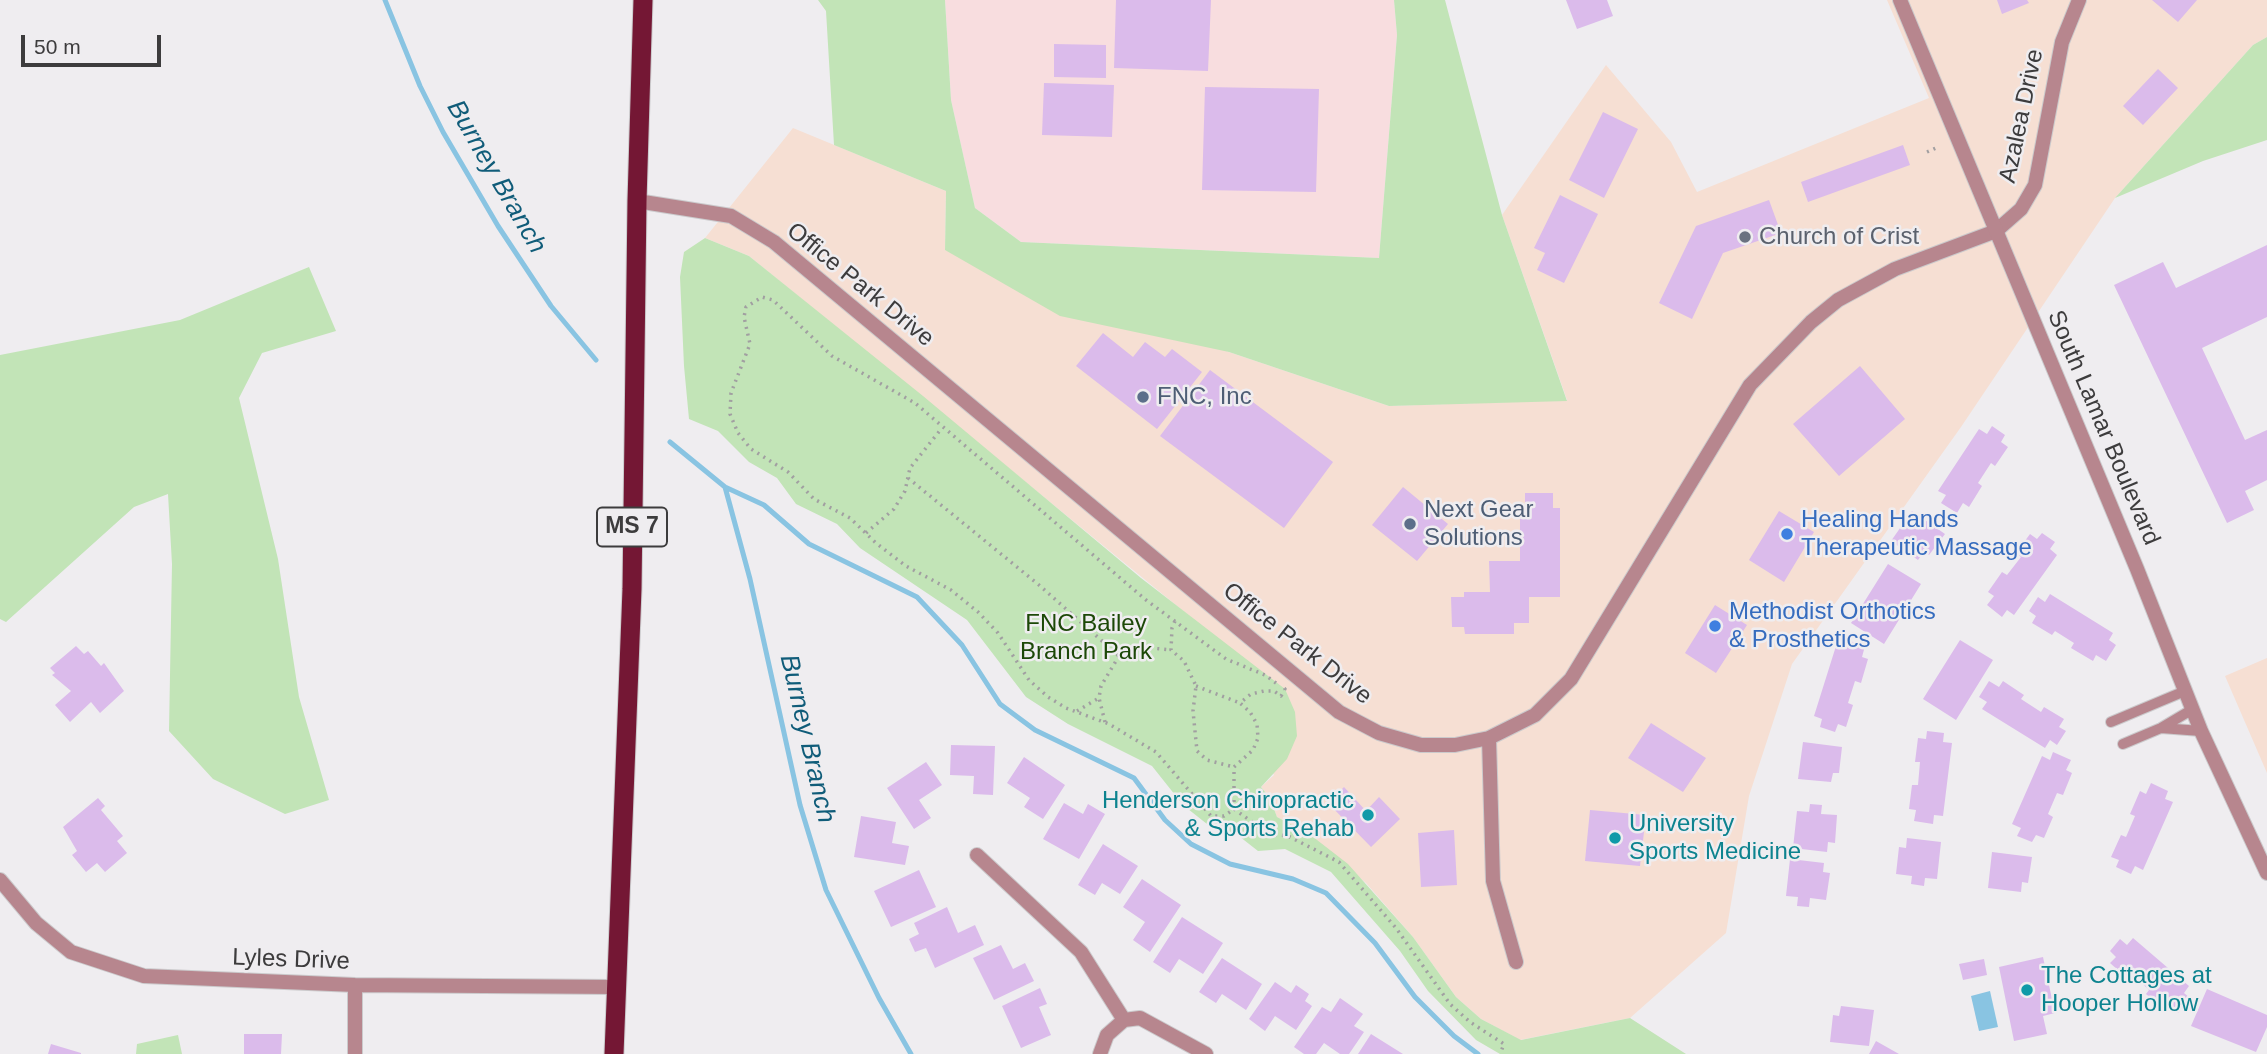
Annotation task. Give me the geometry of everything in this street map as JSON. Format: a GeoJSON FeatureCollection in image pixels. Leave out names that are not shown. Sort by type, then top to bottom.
{"type":"FeatureCollection","features":[{"type":"Feature","properties":{"kind":"highway","name":"MS 7"},"geometry":{"type":"LineString","coordinates":[[614,1054],[632,589],[637,201],[643,0]]}},
{"type":"Feature","properties":{"kind":"street","name":"South Lamar Boulevard"},"geometry":{"type":"LineString","coordinates":[[1900,0],[2201,731],[2267,873]]}},
{"type":"Feature","properties":{"kind":"street","name":"Azalea Drive"},"geometry":{"type":"LineString","coordinates":[[1996,231],[2021,209],[2035,185],[2062,42],[2079,0]]}},
{"type":"Feature","properties":{"kind":"street","name":"Office Park Drive"},"geometry":{"type":"LineString","coordinates":[[637,201],[731,216],[774,242],[1339,712],[1379,733],[1420,745],[1455,746],[1489,738],[1535,716],[1571,679],[1724,423],[1750,385],[1811,321],[1854,291],[1895,269],[1996,231]]}},
{"type":"Feature","properties":{"kind":"street"},"geometry":{"type":"LineString","coordinates":[[1489,738],[1493,881],[1516,962]]}},
{"type":"Feature","properties":{"kind":"street"},"geometry":{"type":"LineString","coordinates":[[977,855],[1081,951],[1124,1020]]}},
{"type":"Feature","properties":{"kind":"street","name":"Lyles Drive"},"geometry":{"type":"LineString","coordinates":[[0,880],[36,923],[71,952],[106,966],[144,976],[355,985],[615,987]]}},
{"type":"Feature","properties":{"kind":"street"},"geometry":{"type":"LineString","coordinates":[[355,985],[355,1054]]}},
{"type":"Feature","properties":{"kind":"street"},"geometry":{"type":"LineString","coordinates":[[1100,1054],[1107,1035],[1124,1020],[1140,1018],[1206,1054]]}},
{"type":"Feature","properties":{"kind":"lane"},"geometry":{"type":"LineString","coordinates":[[2111,722],[2185,691]]}},
{"type":"Feature","properties":{"kind":"lane"},"geometry":{"type":"LineString","coordinates":[[2123,744],[2161,728],[2193,709]]}},
{"type":"Feature","properties":{"kind":"lane"},"geometry":{"type":"LineString","coordinates":[[2161,728],[2201,731]]}},
{"type":"Feature","properties":{"kind":"path"},"geometry":{"type":"LineString","coordinates":[[1927,152],[1936,148]]}},
{"type":"Feature","properties":{"kind":"path"},"geometry":{"type":"LineString","coordinates":[[1234,809],[1224,816],[1211,816],[1156,752],[1105,723],[1048,697],[1029,680],[998,633],[978,612],[951,590],[906,566],[850,517],[814,499],[788,471],[751,449],[738,433],[730,415],[731,393],[750,344],[744,317],[746,307],[762,297],[773,300],[832,356],[915,403],[1175,621],[1226,659],[1265,675],[1285,689],[1281,696],[1274,691],[1251,694],[1240,704]]}},
{"type":"Feature","properties":{"kind":"path"},"geometry":{"type":"LineString","coordinates":[[866,533],[894,509],[905,491],[910,468],[942,428]]}},
{"type":"Feature","properties":{"kind":"path"},"geometry":{"type":"LineString","coordinates":[[908,478],[1039,585],[1119,656]]}},
{"type":"Feature","properties":{"kind":"path"},"geometry":{"type":"LineString","coordinates":[[1171,650],[1175,621]]}},
{"type":"Feature","properties":{"kind":"path"},"geometry":{"type":"LineString","coordinates":[[1105,723],[1099,698],[1109,668],[1119,656],[1141,647],[1171,650],[1184,661],[1196,686],[1193,711],[1198,751],[1207,760],[1234,767]]}},
{"type":"Feature","properties":{"kind":"path"},"geometry":{"type":"LineString","coordinates":[[1196,686],[1240,704],[1250,712],[1257,724],[1258,738],[1253,750],[1234,767],[1234,809]]}},
{"type":"Feature","properties":{"kind":"path"},"geometry":{"type":"LineString","coordinates":[[1075,711],[1099,698]]}},
{"type":"Feature","properties":{"kind":"path"},"geometry":{"type":"LineString","coordinates":[[1234,809],[1269,834],[1288,836],[1339,862],[1396,928],[1450,1003],[1470,1022],[1504,1045],[1500,1054]]}},
{"type":"Feature","properties":{"kind":"shaded area"},"geometry":{"type":"Polygon","coordinates":[[[945,0],[1394,0],[1397,35],[1379,258],[1021,242],[975,208],[951,100],[945,0]]]}},
{"type":"Feature","properties":{"kind":"shaded area"},"geometry":{"type":"Polygon","coordinates":[[[1887,0],[2267,0],[2267,37],[2253,45],[2115,198],[1961,427],[1792,664],[1749,796],[1726,933],[1630,1018],[1520,1040],[1481,1019],[1456,997],[1413,937],[1366,883],[1308,833],[1277,817],[1270,798],[1261,787],[1274,775],[1193,619],[749,256],[705,238],[793,128],[946,191],[945,250],[1229,352],[1389,406],[1567,400],[1502,215],[1606,65],[1671,142],[1697,192],[1929,98],[1887,0]]]}},
{"type":"Feature","properties":{"kind":"shaded area"},"geometry":{"type":"Polygon","coordinates":[[[2267,658],[2267,773],[2225,676],[2267,658]]]}},
{"type":"Feature","properties":{"kind":"green space"},"geometry":{"type":"Polygon","coordinates":[[[818,0],[945,0],[951,100],[975,208],[1021,242],[1379,258],[1397,35],[1394,0],[1445,0],[1502,215],[1567,401],[1389,406],[1229,352],[1060,316],[945,250],[946,191],[834,145],[826,11],[818,0]]]}},
{"type":"Feature","properties":{"kind":"green space"},"geometry":{"type":"Polygon","coordinates":[[[2267,37],[2267,140],[2203,161],[2115,198],[2253,45],[2267,37]]]}},
{"type":"Feature","properties":{"kind":"green space","name":"FNC Bailey Branch Park"},"geometry":{"type":"Polygon","coordinates":[[[705,238],[749,256],[923,396],[1141,578],[1285,689],[1295,712],[1297,736],[1287,759],[1261,787],[1270,798],[1277,817],[1308,833],[1348,864],[1413,937],[1456,997],[1481,1019],[1521,1040],[1630,1018],[1686,1054],[1500,1054],[1476,1040],[1428,991],[1400,951],[1331,872],[1285,849],[1258,851],[1235,833],[1212,828],[1183,805],[1152,766],[1068,724],[1026,697],[967,620],[860,548],[837,524],[796,504],[777,478],[749,462],[718,431],[689,419],[680,277],[684,252],[705,238]]]}},
{"type":"Feature","properties":{"kind":"green space"},"geometry":{"type":"Polygon","coordinates":[[[309,267],[336,331],[262,353],[239,398],[278,559],[299,697],[329,800],[285,814],[213,779],[169,731],[172,564],[168,494],[134,507],[6,622],[0,619],[0,355],[180,320],[309,267]]]}},
{"type":"Feature","properties":{"kind":"green space"},"geometry":{"type":"Polygon","coordinates":[[[178,1035],[182,1054],[136,1054],[137,1044],[178,1035]]]}},
{"type":"Feature","properties":{"kind":"water"},"geometry":{"type":"Polygon","coordinates":[[[1990,991],[1998,1027],[1979,1031],[1971,996],[1990,991]]]}},
{"type":"Feature","properties":{"kind":"building"},"geometry":{"type":"Polygon","coordinates":[[[1116,0],[1211,0],[1208,71],[1114,68],[1116,0]]]}},
{"type":"Feature","properties":{"kind":"building"},"geometry":{"type":"Polygon","coordinates":[[[1566,0],[1607,0],[1613,16],[1577,29],[1566,0]]]}},
{"type":"Feature","properties":{"kind":"building"},"geometry":{"type":"Polygon","coordinates":[[[1997,0],[2027,0],[2029,3],[2002,14],[1997,0]]]}},
{"type":"Feature","properties":{"kind":"building"},"geometry":{"type":"Polygon","coordinates":[[[2152,0],[2197,0],[2178,22],[2152,0]]]}},
{"type":"Feature","properties":{"kind":"building"},"geometry":{"type":"Polygon","coordinates":[[[1054,44],[1106,45],[1106,78],[1054,77],[1054,44]]]}},
{"type":"Feature","properties":{"kind":"building"},"geometry":{"type":"Polygon","coordinates":[[[2158,69],[2178,88],[2143,125],[2123,106],[2158,69]]]}},
{"type":"Feature","properties":{"kind":"building"},"geometry":{"type":"Polygon","coordinates":[[[1044,83],[1114,85],[1112,137],[1042,135],[1044,83]]]}},
{"type":"Feature","properties":{"kind":"building"},"geometry":{"type":"Polygon","coordinates":[[[1205,87],[1319,89],[1316,192],[1202,190],[1205,87]]]}},
{"type":"Feature","properties":{"kind":"building"},"geometry":{"type":"Polygon","coordinates":[[[1603,112],[1638,129],[1604,198],[1569,180],[1603,112]]]}},
{"type":"Feature","properties":{"kind":"building"},"geometry":{"type":"Polygon","coordinates":[[[1903,145],[1910,165],[1808,202],[1801,182],[1903,145]]]}},
{"type":"Feature","properties":{"kind":"building"},"geometry":{"type":"Polygon","coordinates":[[[1560,195],[1598,214],[1564,283],[1537,270],[1545,253],[1534,248],[1560,195]]]}},
{"type":"Feature","properties":{"kind":"building"},"geometry":{"type":"Polygon","coordinates":[[[1769,200],[1781,233],[1723,253],[1692,319],[1659,303],[1696,226],[1769,200]]]}},
{"type":"Feature","properties":{"kind":"building"},"geometry":{"type":"Polygon","coordinates":[[[2267,245],[2267,317],[2202,348],[2245,440],[2267,430],[2267,480],[2245,491],[2254,510],[2227,523],[2114,285],[2163,262],[2176,288],[2267,245]]]}},
{"type":"Feature","properties":{"kind":"building"},"geometry":{"type":"Polygon","coordinates":[[[1103,333],[1133,357],[1145,342],[1165,357],[1172,349],[1202,372],[1157,429],[1076,366],[1103,333]]]}},
{"type":"Feature","properties":{"kind":"building"},"geometry":{"type":"Polygon","coordinates":[[[1860,366],[1905,419],[1839,476],[1793,424],[1860,366]]]}},
{"type":"Feature","properties":{"kind":"building"},"geometry":{"type":"Polygon","coordinates":[[[1210,370],[1333,462],[1284,528],[1160,436],[1210,370]]]}},
{"type":"Feature","properties":{"kind":"building"},"geometry":{"type":"Polygon","coordinates":[[[1992,426],[2005,435],[2001,442],[2008,447],[1995,466],[1991,463],[1978,483],[1982,486],[1969,507],[1963,503],[1957,513],[1941,503],[1946,495],[1938,491],[1979,429],[1987,434],[1992,426]]]}},
{"type":"Feature","properties":{"kind":"building","name":"Next Gear Solutions"},"geometry":{"type":"Polygon","coordinates":[[[1403,487],[1448,524],[1417,561],[1372,525],[1403,487]]]}},
{"type":"Feature","properties":{"kind":"building"},"geometry":{"type":"Polygon","coordinates":[[[1525,493],[1553,493],[1553,508],[1560,508],[1560,597],[1529,597],[1529,623],[1514,623],[1514,634],[1465,634],[1464,627],[1452,627],[1451,597],[1464,597],[1464,592],[1490,592],[1489,561],[1520,561],[1520,508],[1525,508],[1525,493]]]}},
{"type":"Feature","properties":{"kind":"building"},"geometry":{"type":"Polygon","coordinates":[[[1779,511],[1814,532],[1784,582],[1749,560],[1779,511]]]}},
{"type":"Feature","properties":{"kind":"building"},"geometry":{"type":"Polygon","coordinates":[[[1912,511],[1945,534],[1929,555],[1924,552],[1918,560],[1891,541],[1912,511]]]}},
{"type":"Feature","properties":{"kind":"building"},"geometry":{"type":"Polygon","coordinates":[[[2042,533],[2055,542],[2050,549],[2057,555],[2014,615],[2007,610],[2002,617],[1987,605],[1994,596],[1988,592],[2002,572],[2007,575],[2021,557],[2016,553],[2030,534],[2037,539],[2042,533]]]}},
{"type":"Feature","properties":{"kind":"building"},"geometry":{"type":"Polygon","coordinates":[[[1888,564],[1921,584],[1884,644],[1851,623],[1888,564]]]}},
{"type":"Feature","properties":{"kind":"building"},"geometry":{"type":"Polygon","coordinates":[[[2050,594],[2113,633],[2109,640],[2116,645],[2106,661],[2096,655],[2093,661],[2071,648],[2074,643],[2055,631],[2052,635],[2032,623],[2036,616],[2029,611],[2038,597],[2045,602],[2050,594]]]}},
{"type":"Feature","properties":{"kind":"building"},"geometry":{"type":"Polygon","coordinates":[[[1715,605],[1747,625],[1716,673],[1685,653],[1715,605]]]}},
{"type":"Feature","properties":{"kind":"building"},"geometry":{"type":"Polygon","coordinates":[[[1847,640],[1865,646],[1862,657],[1868,659],[1861,683],[1855,681],[1848,703],[1853,705],[1846,727],[1838,724],[1835,732],[1820,727],[1822,719],[1814,716],[1836,646],[1844,649],[1847,640]]]}},
{"type":"Feature","properties":{"kind":"building"},"geometry":{"type":"Polygon","coordinates":[[[1960,640],[1993,660],[1956,720],[1923,699],[1960,640]]]}},
{"type":"Feature","properties":{"kind":"building"},"geometry":{"type":"Polygon","coordinates":[[[76,646],[84,654],[88,651],[101,666],[104,663],[124,691],[100,713],[91,702],[70,722],[55,705],[71,691],[52,675],[55,673],[50,668],[76,646]]]}},
{"type":"Feature","properties":{"kind":"building"},"geometry":{"type":"Polygon","coordinates":[[[1989,681],[1999,687],[2003,681],[2024,695],[2021,699],[2041,712],[2044,707],[2064,719],[2059,727],[2066,731],[2057,745],[2050,740],[2045,748],[1982,709],[1987,702],[1979,697],[1989,681]]]}},
{"type":"Feature","properties":{"kind":"building"},"geometry":{"type":"Polygon","coordinates":[[[1651,723],[1706,758],[1683,792],[1628,758],[1651,723]]]}},
{"type":"Feature","properties":{"kind":"building"},"geometry":{"type":"Polygon","coordinates":[[[1927,731],[1944,733],[1943,742],[1952,743],[1943,816],[1934,815],[1933,824],[1914,821],[1916,810],[1909,809],[1912,785],[1918,785],[1920,762],[1915,762],[1918,738],[1926,739],[1927,731]]]}},
{"type":"Feature","properties":{"kind":"building"},"geometry":{"type":"Polygon","coordinates":[[[1803,742],[1842,747],[1839,773],[1833,773],[1831,782],[1798,779],[1803,742]]]}},
{"type":"Feature","properties":{"kind":"building"},"geometry":{"type":"Polygon","coordinates":[[[951,745],[995,746],[993,795],[973,794],[974,776],[950,775],[951,745]]]}},
{"type":"Feature","properties":{"kind":"building"},"geometry":{"type":"Polygon","coordinates":[[[2053,752],[2071,760],[2066,770],[2072,773],[2063,795],[2057,793],[2048,814],[2053,817],[2044,838],[2036,835],[2032,842],[2017,836],[2021,828],[2012,824],[2042,756],[2050,760],[2053,752]]]}},
{"type":"Feature","properties":{"kind":"building"},"geometry":{"type":"Polygon","coordinates":[[[1024,757],[1065,785],[1043,819],[1024,807],[1030,798],[1007,783],[1024,757]]]}},
{"type":"Feature","properties":{"kind":"building"},"geometry":{"type":"Polygon","coordinates":[[[926,762],[942,785],[919,800],[931,818],[914,829],[887,788],[926,762]]]}},
{"type":"Feature","properties":{"kind":"building"},"geometry":{"type":"Polygon","coordinates":[[[2151,783],[2168,791],[2165,799],[2173,802],[2143,870],[2135,866],[2131,874],[2116,867],[2119,860],[2111,857],[2121,835],[2126,837],[2135,816],[2130,814],[2140,791],[2146,794],[2151,783]]]}},
{"type":"Feature","properties":{"kind":"building","name":"Henderson Chiropractic & Sports Rehab"},"geometry":{"type":"Polygon","coordinates":[[[1344,787],[1366,811],[1379,797],[1400,819],[1371,847],[1328,803],[1344,787]]]}},
{"type":"Feature","properties":{"kind":"building"},"geometry":{"type":"Polygon","coordinates":[[[98,798],[105,806],[101,810],[123,836],[117,841],[127,853],[105,872],[97,863],[86,872],[72,855],[77,851],[63,827],[98,798]]]}},
{"type":"Feature","properties":{"kind":"building"},"geometry":{"type":"Polygon","coordinates":[[[1064,803],[1083,814],[1088,804],[1105,814],[1079,859],[1043,839],[1064,803]]]}},
{"type":"Feature","properties":{"kind":"building"},"geometry":{"type":"Polygon","coordinates":[[[1810,804],[1822,805],[1821,814],[1837,815],[1835,843],[1828,842],[1827,852],[1793,848],[1797,811],[1809,812],[1810,804]]]}},
{"type":"Feature","properties":{"kind":"building","name":"University Sports Medicine"},"geometry":{"type":"Polygon","coordinates":[[[1590,810],[1646,815],[1640,866],[1585,861],[1590,810]]]}},
{"type":"Feature","properties":{"kind":"building"},"geometry":{"type":"Polygon","coordinates":[[[861,816],[896,822],[892,843],[909,846],[905,865],[854,857],[861,816]]]}},
{"type":"Feature","properties":{"kind":"building"},"geometry":{"type":"Polygon","coordinates":[[[1454,830],[1457,885],[1421,887],[1418,833],[1454,830]]]}},
{"type":"Feature","properties":{"kind":"building"},"geometry":{"type":"Polygon","coordinates":[[[1907,838],[1941,842],[1937,879],[1925,878],[1924,886],[1911,884],[1912,876],[1896,874],[1899,847],[1906,848],[1907,838]]]}},
{"type":"Feature","properties":{"kind":"building"},"geometry":{"type":"Polygon","coordinates":[[[1103,844],[1138,866],[1120,894],[1102,883],[1095,895],[1078,885],[1103,844]]]}},
{"type":"Feature","properties":{"kind":"building"},"geometry":{"type":"Polygon","coordinates":[[[1992,852],[2032,857],[2028,883],[2022,882],[2021,892],[1988,888],[1992,852]]]}},
{"type":"Feature","properties":{"kind":"building"},"geometry":{"type":"Polygon","coordinates":[[[1790,859],[1824,863],[1823,872],[1830,873],[1826,900],[1810,898],[1809,907],[1797,906],[1798,897],[1786,896],[1790,859]]]}},
{"type":"Feature","properties":{"kind":"building"},"geometry":{"type":"Polygon","coordinates":[[[919,870],[936,907],[891,927],[874,891],[919,870]]]}},
{"type":"Feature","properties":{"kind":"building"},"geometry":{"type":"Polygon","coordinates":[[[1142,879],[1181,905],[1150,952],[1133,940],[1145,922],[1123,907],[1142,879]]]}},
{"type":"Feature","properties":{"kind":"building"},"geometry":{"type":"Polygon","coordinates":[[[947,907],[958,933],[975,925],[984,945],[935,968],[926,948],[915,952],[909,939],[919,934],[914,923],[947,907]]]}},
{"type":"Feature","properties":{"kind":"building"},"geometry":{"type":"Polygon","coordinates":[[[1182,917],[1223,943],[1203,974],[1179,959],[1170,973],[1153,962],[1182,917]]]}},
{"type":"Feature","properties":{"kind":"building"},"geometry":{"type":"Polygon","coordinates":[[[2133,938],[2189,986],[2184,993],[2190,998],[2178,1013],[2169,1005],[2164,1010],[2146,994],[2149,990],[2132,974],[2128,979],[2110,963],[2116,957],[2110,951],[2120,939],[2127,945],[2133,938]]]}},
{"type":"Feature","properties":{"kind":"building"},"geometry":{"type":"Polygon","coordinates":[[[1001,945],[1013,969],[1025,963],[1034,981],[994,1000],[973,958],[1001,945]]]}},
{"type":"Feature","properties":{"kind":"building","name":"The Cottages at Hooper Hollow"},"geometry":{"type":"Polygon","coordinates":[[[2043,957],[2055,1013],[2043,1016],[2047,1034],[2014,1041],[1999,967],[2043,957]]]}},
{"type":"Feature","properties":{"kind":"building"},"geometry":{"type":"Polygon","coordinates":[[[1222,958],[1262,984],[1246,1010],[1222,994],[1216,1003],[1199,992],[1222,958]]]}},
{"type":"Feature","properties":{"kind":"building"},"geometry":{"type":"Polygon","coordinates":[[[1984,959],[1987,975],[1963,980],[1959,964],[1984,959]]]}},
{"type":"Feature","properties":{"kind":"building"},"geometry":{"type":"Polygon","coordinates":[[[1275,982],[1291,993],[1296,985],[1309,994],[1305,1001],[1312,1006],[1296,1030],[1275,1016],[1265,1031],[1249,1019],[1275,982]]]}},
{"type":"Feature","properties":{"kind":"building"},"geometry":{"type":"Polygon","coordinates":[[[1040,988],[1047,1004],[1039,1007],[1051,1035],[1021,1048],[1002,1006],[1040,988]]]}},
{"type":"Feature","properties":{"kind":"building"},"geometry":{"type":"Polygon","coordinates":[[[2207,989],[2267,1015],[2267,1027],[2256,1052],[2191,1026],[2207,989]]]}},
{"type":"Feature","properties":{"kind":"building"},"geometry":{"type":"Polygon","coordinates":[[[1340,998],[1363,1014],[1354,1026],[1364,1032],[1349,1054],[1340,1054],[1324,1043],[1316,1054],[1304,1054],[1294,1047],[1322,1007],[1331,1012],[1340,998]]]}},
{"type":"Feature","properties":{"kind":"building"},"geometry":{"type":"Polygon","coordinates":[[[1841,1006],[1874,1010],[1869,1046],[1830,1042],[1833,1015],[1839,1016],[1841,1006]]]}},
{"type":"Feature","properties":{"kind":"building"},"geometry":{"type":"Polygon","coordinates":[[[244,1034],[282,1034],[281,1054],[244,1054],[244,1034]]]}},
{"type":"Feature","properties":{"kind":"building"},"geometry":{"type":"Polygon","coordinates":[[[1371,1034],[1403,1054],[1358,1054],[1371,1034]]]}},
{"type":"Feature","properties":{"kind":"building"},"geometry":{"type":"Polygon","coordinates":[[[1876,1041],[1899,1054],[1869,1054],[1876,1041]]]}},
{"type":"Feature","properties":{"kind":"building"},"geometry":{"type":"Polygon","coordinates":[[[51,1044],[81,1053],[81,1054],[48,1054],[51,1044]]]}},
{"type":"Feature","properties":{"kind":"waterway","name":"Burney Branch"},"geometry":{"type":"LineString","coordinates":[[385,0],[420,86],[443,132],[498,226],[551,306],[596,360]]}},
{"type":"Feature","properties":{"kind":"waterway"},"geometry":{"type":"LineString","coordinates":[[670,442],[725,487],[764,505],[809,544],[917,597],[962,645],[1000,704],[1035,730],[1134,778],[1165,820],[1191,844],[1230,864],[1293,879],[1326,893],[1375,943],[1415,997],[1454,1036],[1478,1054]]}},
{"type":"Feature","properties":{"kind":"waterway","name":"Burney Branch"},"geometry":{"type":"LineString","coordinates":[[725,487],[750,579],[800,805],[826,890],[879,998],[911,1054]]}},
{"type":"Feature","properties":{"kind":"place","name":"Church of Crist"},"geometry":{"type":"Point","coordinates":[1745,237]}},
{"type":"Feature","properties":{"kind":"place","name":"FNC, Inc"},"geometry":{"type":"Point","coordinates":[1143,397]}},
{"type":"Feature","properties":{"kind":"place","name":"Next Gear Solutions"},"geometry":{"type":"Point","coordinates":[1410,524]}},
{"type":"Feature","properties":{"kind":"place","name":"Healing Hands Therapeutic Massage"},"geometry":{"type":"Point","coordinates":[1787,534]}},
{"type":"Feature","properties":{"kind":"place","name":"Methodist Orthotics & Prosthetics"},"geometry":{"type":"Point","coordinates":[1715,626]}},
{"type":"Feature","properties":{"kind":"place","name":"Henderson Chiropractic & Sports Rehab"},"geometry":{"type":"Point","coordinates":[1368,815]}},
{"type":"Feature","properties":{"kind":"place","name":"University Sports Medicine"},"geometry":{"type":"Point","coordinates":[1615,838]}},
{"type":"Feature","properties":{"kind":"place","name":"The Cottages at Hooper Hollow"},"geometry":{"type":"Point","coordinates":[2027,990]}}]}
